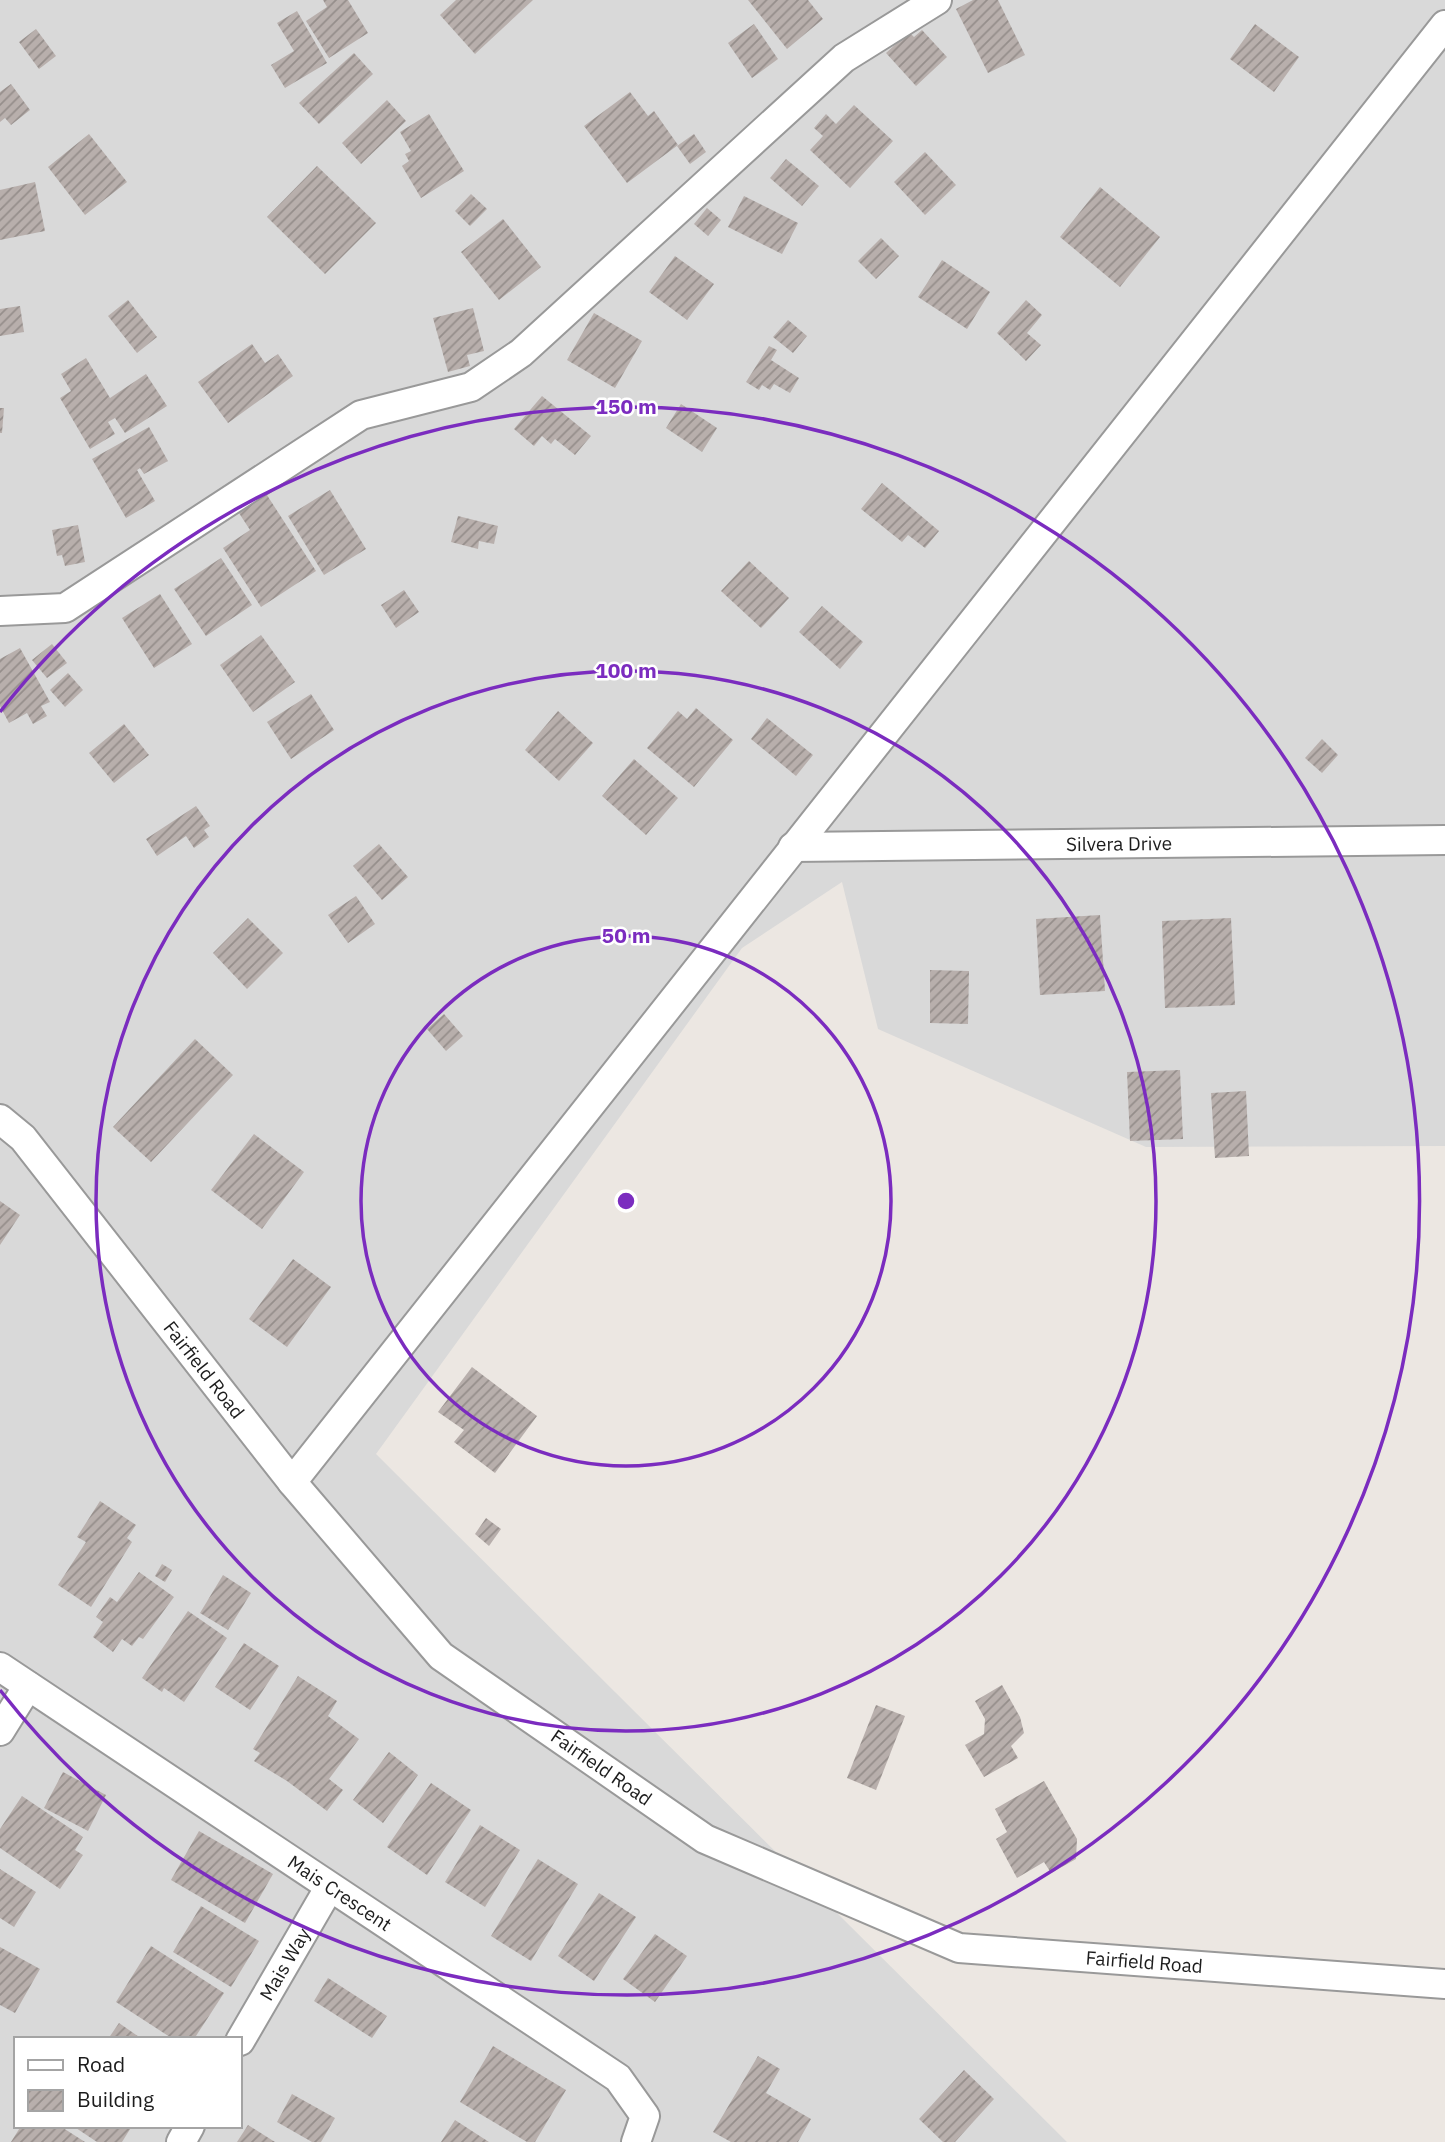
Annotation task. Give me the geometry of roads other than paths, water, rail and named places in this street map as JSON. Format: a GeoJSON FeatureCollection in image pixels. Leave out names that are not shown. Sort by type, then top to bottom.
{"type":"FeatureCollection","features":[{"type":"Feature","properties":{"kind":"street"},"geometry":{"type":"LineString","coordinates":[[0,611],[65,608],[361,415],[471,387],[522,354],[844,58],[937,0]]}},
{"type":"Feature","properties":{"kind":"street"},"geometry":{"type":"LineString","coordinates":[[292,1482],[1445,25]]}},
{"type":"Feature","properties":{"kind":"street","name":"Silvera Drive"},"geometry":{"type":"LineString","coordinates":[[793,847],[1445,840]]}},
{"type":"Feature","properties":{"kind":"street","name":"Fairfield Road"},"geometry":{"type":"LineString","coordinates":[[0,1119],[23,1138],[292,1482],[441,1656],[705,1839],[959,1948],[1445,1984]]}},
{"type":"Feature","properties":{"kind":"street","name":"Mais Crescent"},"geometry":{"type":"LineString","coordinates":[[0,1667],[618,2078],[645,2116],[636,2142]]}},
{"type":"Feature","properties":{"kind":"street"},"geometry":{"type":"LineString","coordinates":[[0,1731],[28,1686]]}},
{"type":"Feature","properties":{"kind":"street","name":"Mais Way"},"geometry":{"type":"LineString","coordinates":[[242,2038],[329,1888]]}}]}
